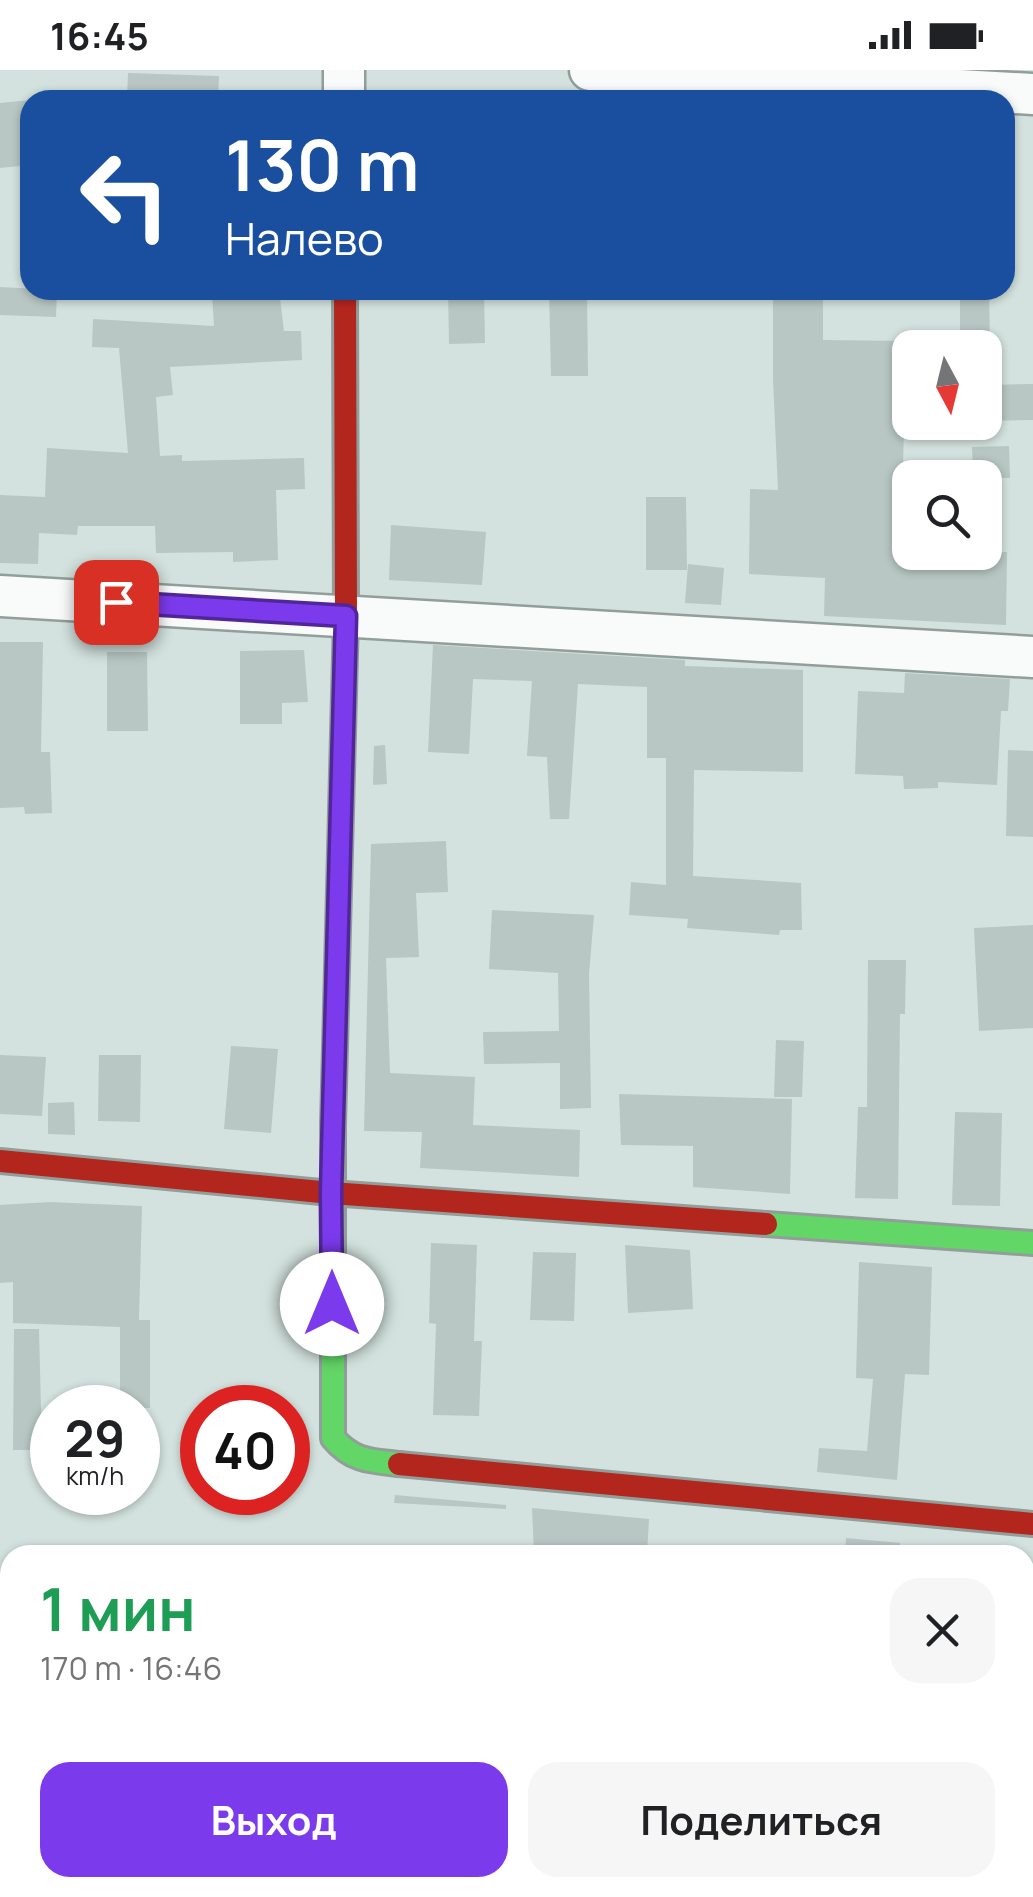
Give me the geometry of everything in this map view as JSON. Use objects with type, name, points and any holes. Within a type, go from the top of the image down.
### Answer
[{"type":"street","points":[[590,70],[959,90]]},
{"type":"street","points":[[345,300],[346,616],[331,1193],[334,1438],[344,1451],[360,1460],[1033,1524]]},
{"type":"street","points":[[0,596],[1033,657]]},
{"type":"street","points":[[0,1161],[331,1193],[1033,1243]]},
{"type":"building","points":[[128,73],[219,76],[218,90],[127,90]]},
{"type":"building","points":[[20,101],[20,166],[0,168],[0,103]]},
{"type":"building","points":[[0,287],[20,288],[20,300],[57,300],[56,317],[0,315]]},
{"type":"building","points":[[212,300],[280,300],[284,331],[301,331],[302,360],[170,367],[173,395],[156,397],[160,456],[182,455],[182,461],[304,458],[305,489],[276,490],[278,560],[233,562],[233,552],[156,553],[155,526],[78,526],[77,535],[39,533],[38,564],[0,563],[0,495],[45,497],[47,448],[128,453],[119,348],[92,347],[93,319],[214,326]]},
{"type":"building","points":[[448,300],[484,300],[485,343],[449,344]]},
{"type":"building","points":[[549,300],[587,300],[588,376],[551,376]]},
{"type":"building","points":[[773,300],[823,300],[823,340],[892,341],[892,440],[904,440],[903,460],[892,460],[892,570],[1002,570],[1002,552],[1007,552],[1006,625],[824,616],[825,578],[749,574],[750,489],[778,490]]},
{"type":"building","points":[[960,300],[989,300],[990,330],[960,330]]},
{"type":"building","points":[[1033,384],[1033,420],[1002,421],[1002,385]]},
{"type":"building","points":[[1009,446],[1010,478],[1002,478],[1002,460],[972,460],[972,447]]},
{"type":"building","points":[[646,497],[686,497],[687,570],[646,570]]},
{"type":"building","points":[[391,525],[486,532],[482,585],[389,580]]},
{"type":"building","points":[[688,564],[724,568],[721,605],[685,603]]},
{"type":"building","points":[[0,642],[43,642],[41,752],[50,752],[52,813],[25,814],[24,807],[0,808]]},
{"type":"building","points":[[433,645],[685,660],[685,666],[803,670],[803,772],[694,770],[693,876],[801,883],[802,930],[780,930],[779,935],[687,928],[688,919],[629,915],[631,882],[666,885],[666,758],[647,758],[647,687],[578,684],[569,819],[550,819],[547,757],[527,756],[532,681],[473,679],[469,754],[428,752]]},
{"type":"building","points":[[304,650],[308,702],[282,703],[282,724],[240,724],[240,651]]},
{"type":"building","points":[[107,652],[147,652],[148,731],[107,731]]},
{"type":"building","points":[[905,673],[1010,679],[1008,711],[1001,711],[997,785],[938,782],[938,788],[904,789],[903,776],[855,774],[858,691],[904,693]]},
{"type":"building","points":[[385,745],[387,784],[373,785],[374,746]]},
{"type":"building","points":[[1008,750],[1033,751],[1033,837],[1006,836]]},
{"type":"building","points":[[446,841],[448,892],[416,893],[419,957],[386,958],[390,1073],[475,1077],[473,1125],[580,1130],[579,1177],[420,1168],[422,1132],[364,1131],[371,844]]},
{"type":"building","points":[[492,910],[594,915],[589,974],[591,1108],[560,1109],[560,1063],[484,1064],[483,1032],[559,1031],[558,973],[489,969]]},
{"type":"building","points":[[1033,925],[1033,1028],[979,1031],[974,928]]},
{"type":"building","points":[[868,960],[906,960],[905,1014],[900,1014],[898,1199],[855,1198],[858,1107],[867,1107]]},
{"type":"building","points":[[776,1040],[804,1041],[802,1097],[774,1097]]},
{"type":"building","points":[[231,1046],[278,1049],[271,1133],[224,1129]]},
{"type":"building","points":[[0,1055],[46,1057],[42,1116],[0,1114]]},
{"type":"building","points":[[99,1055],[141,1055],[140,1122],[98,1121]]},
{"type":"building","points":[[619,1094],[792,1099],[790,1194],[693,1187],[693,1146],[621,1145]]},
{"type":"building","points":[[74,1102],[75,1135],[48,1134],[48,1103]]},
{"type":"building","points":[[955,1112],[1002,1113],[1000,1206],[952,1205]]},
{"type":"building","points":[[50,1202],[142,1206],[139,1320],[150,1320],[150,1385],[120,1385],[120,1327],[13,1323],[13,1282],[0,1283],[0,1205]]},
{"type":"building","points":[[431,1243],[477,1245],[474,1341],[482,1341],[479,1416],[433,1415],[436,1324],[429,1323]]},
{"type":"building","points":[[625,1245],[690,1250],[693,1309],[628,1313]]},
{"type":"building","points":[[533,1252],[576,1253],[574,1321],[530,1320]]},
{"type":"building","points":[[859,1262],[932,1267],[929,1375],[905,1374],[897,1480],[817,1472],[819,1448],[867,1451],[873,1379],[856,1378]]},
{"type":"building","points":[[14,1329],[39,1329],[40,1385],[30,1385],[30,1450],[13,1450]]},
{"type":"building","points":[[395,1495],[506,1505],[506,1509],[394,1503]]},
{"type":"building","points":[[532,1508],[649,1519],[648,1545],[534,1545]]},
{"type":"building","points":[[846,1538],[900,1543],[900,1545],[846,1545]]},
{"type":"traffic: fast","points":[[333,1125],[333,1438],[355,1456],[399,1464]]},
{"type":"traffic: fast","points":[[766,1224],[1033,1243]]},
{"type":"traffic: jam","points":[[333,1125],[346,616],[345,300]]},
{"type":"traffic: jam","points":[[0,1161],[331,1193],[766,1224]]},
{"type":"traffic: jam","points":[[399,1464],[1033,1524]]},
{"type":"route","points":[[116,602],[346,616],[331,1193],[332,1304]]}]
